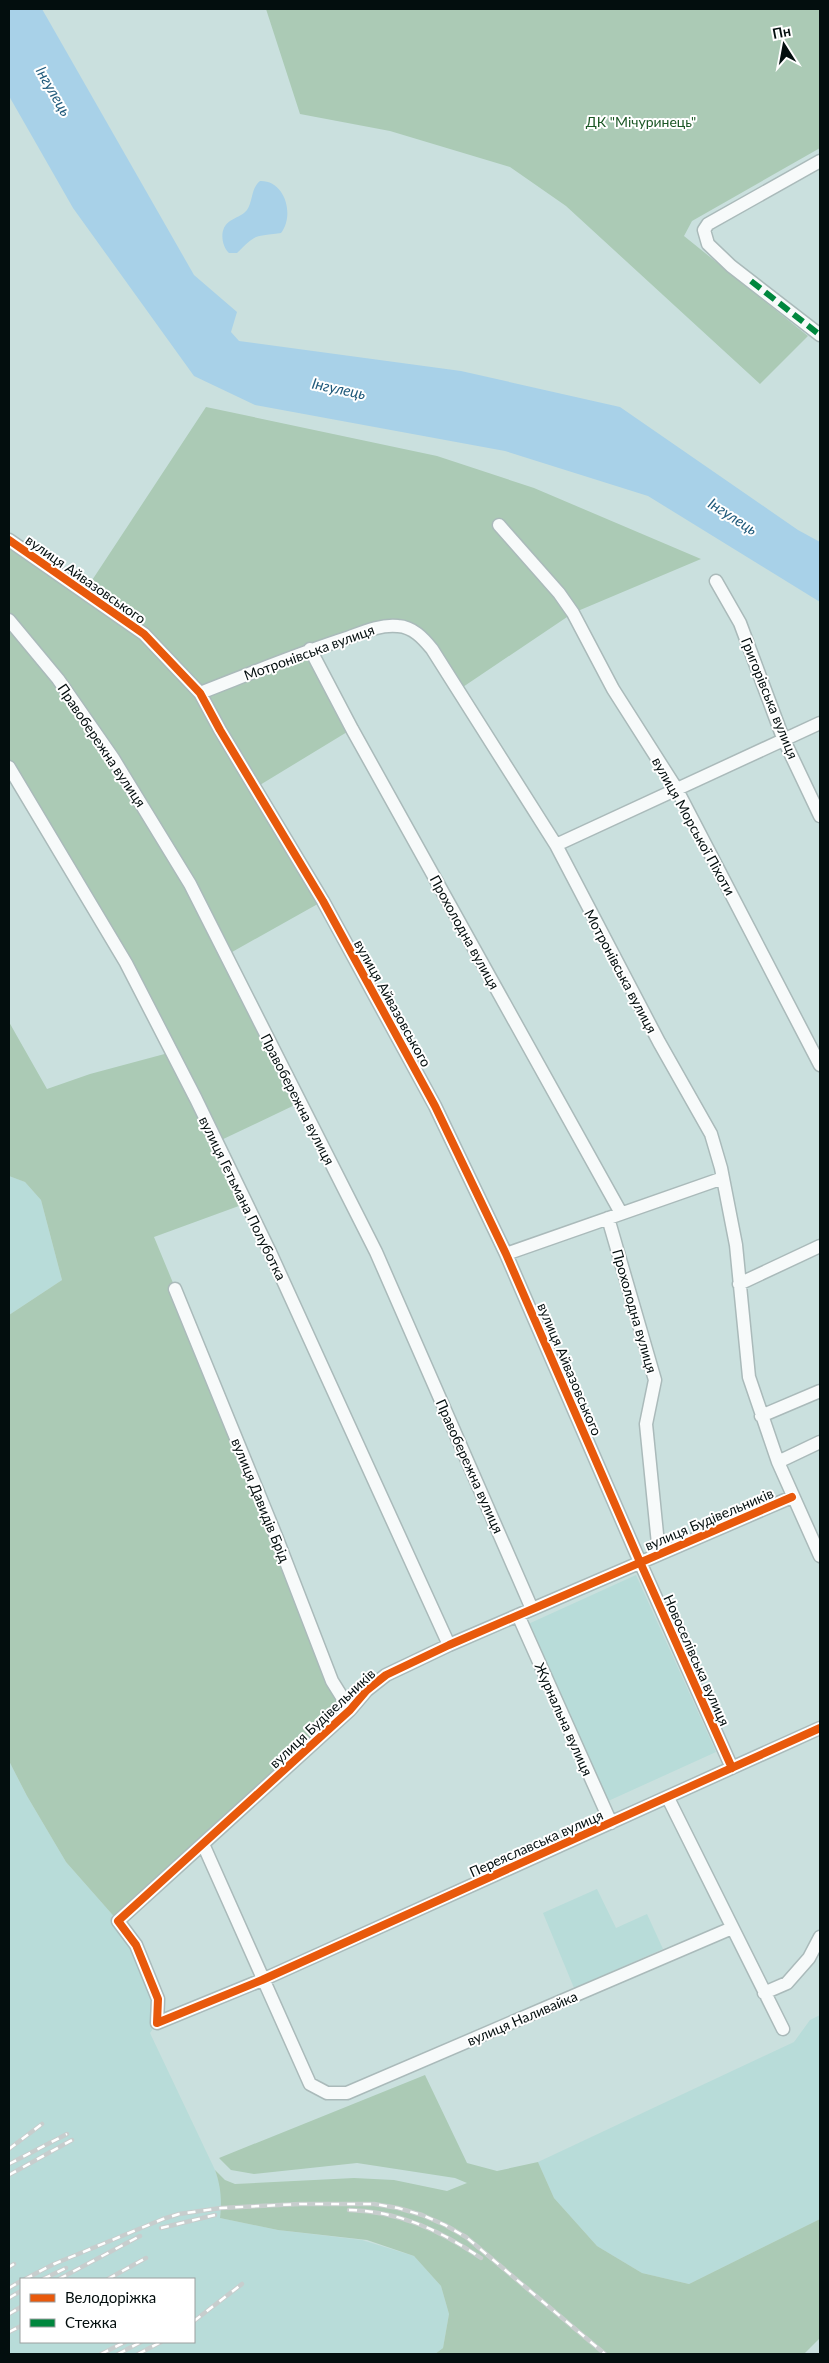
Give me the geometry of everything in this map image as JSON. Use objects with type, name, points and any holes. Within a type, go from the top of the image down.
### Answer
[{"type":"street","points":[[820,160],[708,224],[704,230],[708,244],[730,266],[820,335]]},
{"type":"street","name":"вулиця Морської Піхоти","points":[[498,525],[559,594],[573,613],[614,689],[676,788],[820,1065]]},
{"type":"street","name":"вулиця Айвазовського","points":[[9,540],[144,634],[200,693],[220,730],[323,901],[425,1089],[506,1254],[640,1562]]},
{"type":"street","name":"Григорівська вулиця","points":[[716,582],[740,623],[783,738],[820,816]]},
{"type":"street","name":"Правобережна вулиця","points":[[9,620],[58,679],[113,758],[190,884],[376,1252],[532,1609]]},
{"type":"street","name":"Мотронівська вулиця","points":[[200,693],[310,650],[382,626],[409,628],[424,638],[556,845],[659,1042],[706,1122],[718,1156],[736,1245],[749,1377],[760,1416],[792,1497],[820,1554]]},
{"type":"street","name":"Прохолодна вулиця","points":[[310,650],[620,1213]]},
{"type":"street","points":[[556,845],[783,738],[820,723]]},
{"type":"street","name":"вулиця Гетьмана Полуботка","points":[[9,767],[126,963],[196,1099],[270,1252],[448,1645]]},
{"type":"street","points":[[506,1254],[723,1178]]},
{"type":"street","name":"Прохолодна вулиця","points":[[608,1218],[655,1380],[646,1424],[659,1554]]},
{"type":"street","points":[[739,1284],[820,1246]]},
{"type":"street","name":"вулиця Давидів Брід","points":[[175,1289],[276,1536],[332,1682],[350,1710]]},
{"type":"street","points":[[760,1416],[820,1391]]},
{"type":"street","points":[[778,1462],[820,1442]]},
{"type":"street","name":"вулиця Будівельників","points":[[157,2023],[158,1999],[136,1944],[118,1921],[350,1710],[367,1690],[386,1675],[448,1645],[792,1497]]},
{"type":"street","name":"Новоселівська вулиця","points":[[640,1562],[732,1768]]},
{"type":"street","name":"Журнальна вулиця","points":[[518,1615],[611,1824]]},
{"type":"street","name":"Переяславська вулиця","points":[[157,2023],[262,1980],[820,1728]]},
{"type":"street","points":[[668,1798],[782,2030]]},
{"type":"street","points":[[203,1844],[262,1980]]},
{"type":"street","name":"вулиця Наливайка","points":[[262,1980],[310,2084],[328,2092],[347,2093],[732,1928]]},
{"type":"street","points":[[764,1993],[787,1983],[809,1958],[820,1938]]},
{"type":"shaded area","points":[[9,1176],[25,1182],[41,1200],[62,1280],[9,1315]]},
{"type":"shaded area","points":[[636,1575],[716,1752],[606,1802],[526,1625]]},
{"type":"shaded area","points":[[9,1761],[27,1796],[66,1862],[118,1921],[158,1999],[157,2023],[150,2033],[215,2170],[220,2185],[222,2201],[220,2218],[278,2230],[362,2240],[414,2256],[441,2286],[449,2314],[443,2348],[435,2354],[9,2354]]},
{"type":"shaded area","points":[[597,1889],[616,1928],[647,1914],[663,1949],[574,1988],[543,1913]]},
{"type":"shaded area","points":[[820,2015],[820,2219],[689,2284],[642,2273],[597,2246],[554,2198],[538,2162],[794,2042],[810,2020]]},
{"type":"green space","name":"ДК \"Мічуринець\"","points":[[266,9],[820,9],[820,148],[692,221],[684,236],[808,336],[760,384],[566,206],[510,167],[390,131],[300,114]]},
{"type":"green space","points":[[206,407],[437,456],[534,488],[701,559],[573,613],[457,691],[424,638],[399,626],[311,650],[352,729],[255,788],[323,901],[225,956],[299,1103],[217,1142],[247,1203],[154,1237],[350,1710],[118,1921],[66,1862],[27,1796],[9,1761],[9,1315],[62,1280],[41,1200],[25,1182],[9,1176],[9,1022],[47,1089],[90,1074],[172,1052],[9,767],[9,632],[15,627],[9,620],[9,540],[83,594]]},
{"type":"green space","points":[[425,2075],[467,2163],[497,2171],[538,2162],[554,2198],[597,2246],[642,2273],[689,2284],[820,2219],[820,2338],[804,2354],[435,2354],[443,2348],[449,2314],[441,2286],[414,2256],[367,2240],[278,2230],[220,2218],[219,2182],[215,2170],[225,2180],[235,2184],[354,2178],[394,2180],[447,2191],[467,2183],[455,2178],[357,2163],[254,2174],[231,2170],[219,2158]]},
{"type":"water","name":"Інгулець","points":[[9,9],[42,9],[194,275],[237,312],[231,332],[239,341],[461,371],[620,407],[798,530],[820,542],[820,602],[648,496],[505,451],[255,405],[194,376],[73,208],[9,96]]},
{"type":"water","points":[[260,181],[269,182],[281,192],[287,208],[285,226],[281,233],[256,237],[237,253],[229,253],[224,246],[222,237],[224,228],[226,224],[247,210],[255,187]]},
{"type":"railway","points":[[9,2149],[42,2124]]},
{"type":"railway","points":[[9,2164],[67,2134]]},
{"type":"railway","points":[[9,2175],[72,2140]]},
{"type":"railway","points":[[27,2278],[54,2264],[179,2214],[221,2208],[300,2204],[374,2204],[422,2215],[466,2237],[605,2354]]},
{"type":"railway","points":[[349,2210],[385,2214],[419,2224],[451,2239],[481,2258]]},
{"type":"railway","points":[[161,2228],[215,2215]]},
{"type":"railway","points":[[61,2278],[140,2236]]},
{"type":"railway","points":[[110,2278],[146,2258]]},
{"type":"railway","points":[[9,2267],[14,2264]]},
{"type":"railway","points":[[45,2278],[66,2268]]},
{"type":"railway","points":[[9,2288],[20,2282]]},
{"type":"railway","points":[[195,2320],[242,2284]]},
{"type":"railway","points":[[9,2298],[20,2292]]},
{"type":"railway","points":[[9,2314],[20,2308]]},
{"type":"railway","points":[[9,2332],[20,2326]]},
{"type":"railway","points":[[101,2354],[123,2343]]},
{"type":"railway","points":[[118,2354],[139,2343]]},
{"type":"railway","points":[[138,2354],[159,2343]]},
{"type":"marked path","points":[[751,281],[820,335]]},
{"type":"cycle path","points":[[9,540],[144,634],[200,693],[220,730],[323,901],[435,1106],[506,1254],[732,1768]]},
{"type":"cycle path","points":[[792,1497],[449,1645],[386,1675],[367,1690],[350,1710],[118,1921],[136,1945],[158,1999],[157,2023],[262,1980],[820,1728]]}]
